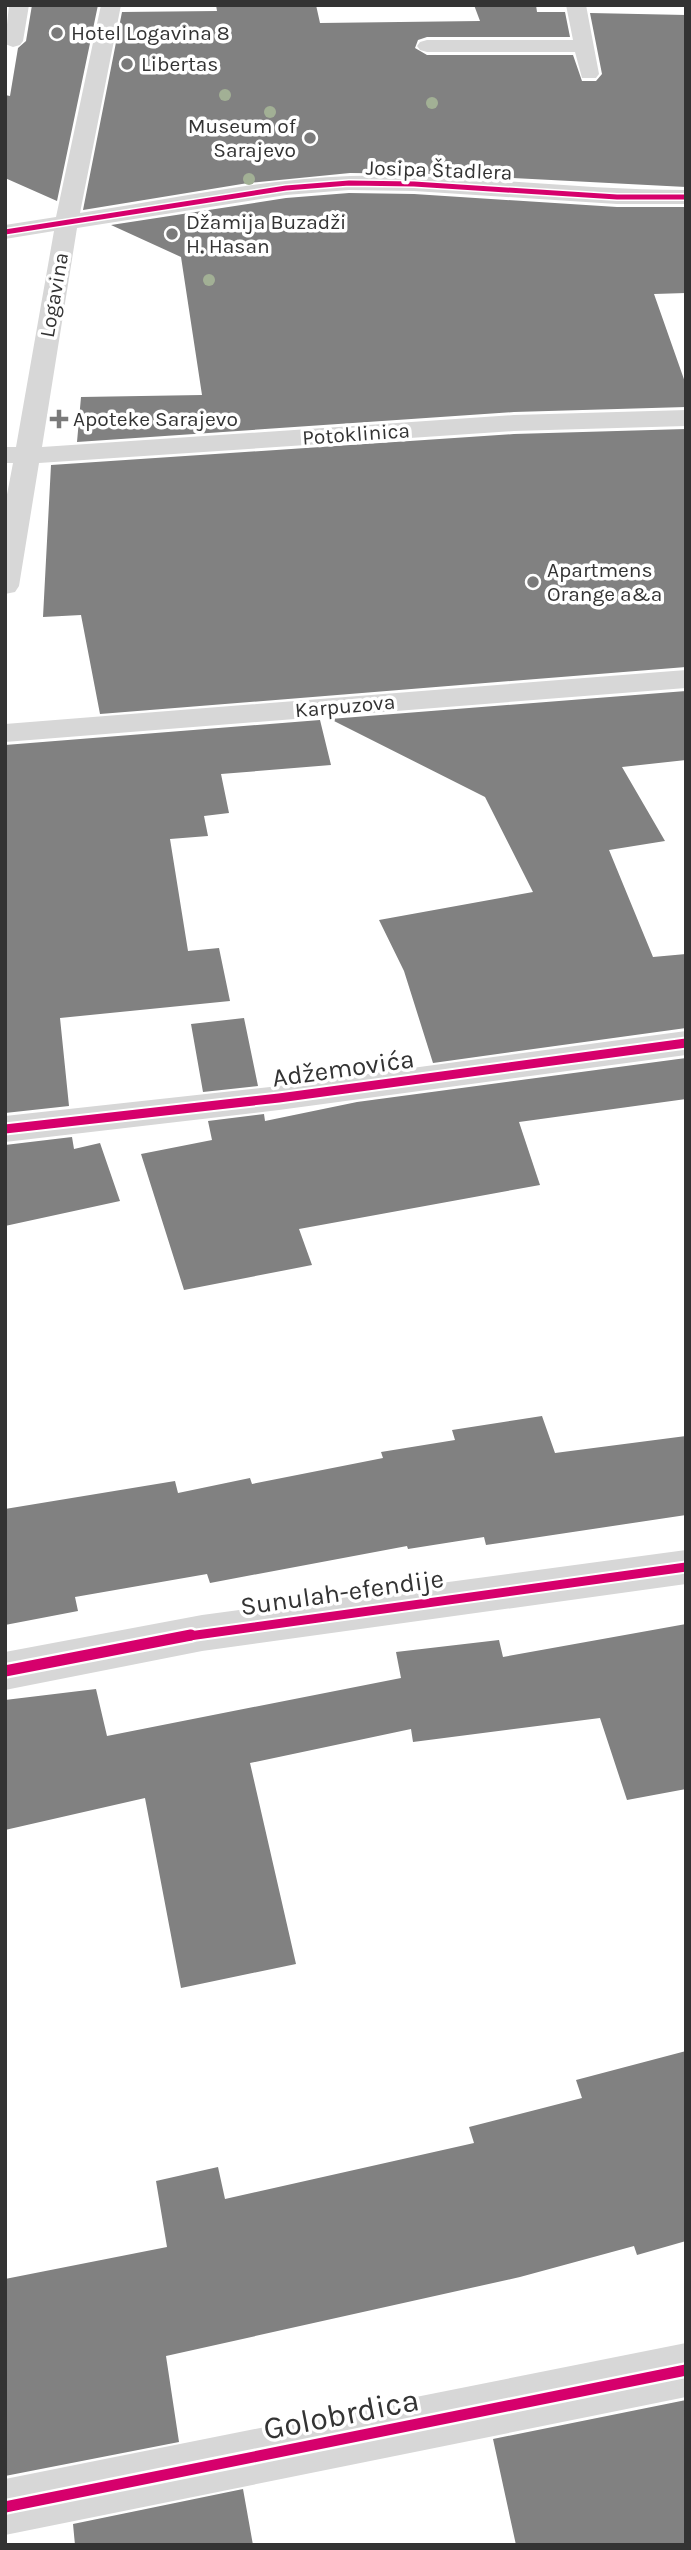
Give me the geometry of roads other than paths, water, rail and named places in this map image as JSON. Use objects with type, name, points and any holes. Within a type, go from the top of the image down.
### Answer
[{"type":"street","points":[[13,41],[19,5]]},
{"type":"street","name":"Logavina","points":[[5,586],[16,455],[111,5]]},
{"type":"street","points":[[576,5],[589,74]]},
{"type":"street","points":[[427,46],[583,46]]},
{"type":"street","name":"Josipa Štadlera","points":[[5,232],[286,188],[349,184],[414,184],[617,197],[686,197]]},
{"type":"street","name":"Potoklinica","points":[[16,455],[514,423],[686,418]]},
{"type":"street","name":"Karpuzova","points":[[5,733],[686,679]]},
{"type":"street","name":"Adžemovića","points":[[5,1129],[279,1098],[686,1043]]},
{"type":"street","name":"Sunulah-efendije","points":[[5,1671],[201,1633],[686,1567]]},
{"type":"street","name":"Golobrdica","points":[[5,2507],[686,2370]]},
{"type":"place","name":"Hotel Logavina 8","points":[[57,33]]},
{"type":"place","name":"Libertas","points":[[127,64]]},
{"type":"place","name":"Museum of Sarajevo","points":[[310,138]]},
{"type":"place","name":"Džamija Buzadži H. Hasan","points":[[172,234]]},
{"type":"place","name":"Apoteke Sarajevo","points":[[59,419]]},
{"type":"place","name":"Apartmens Orange a&a","points":[[533,582]]}]
